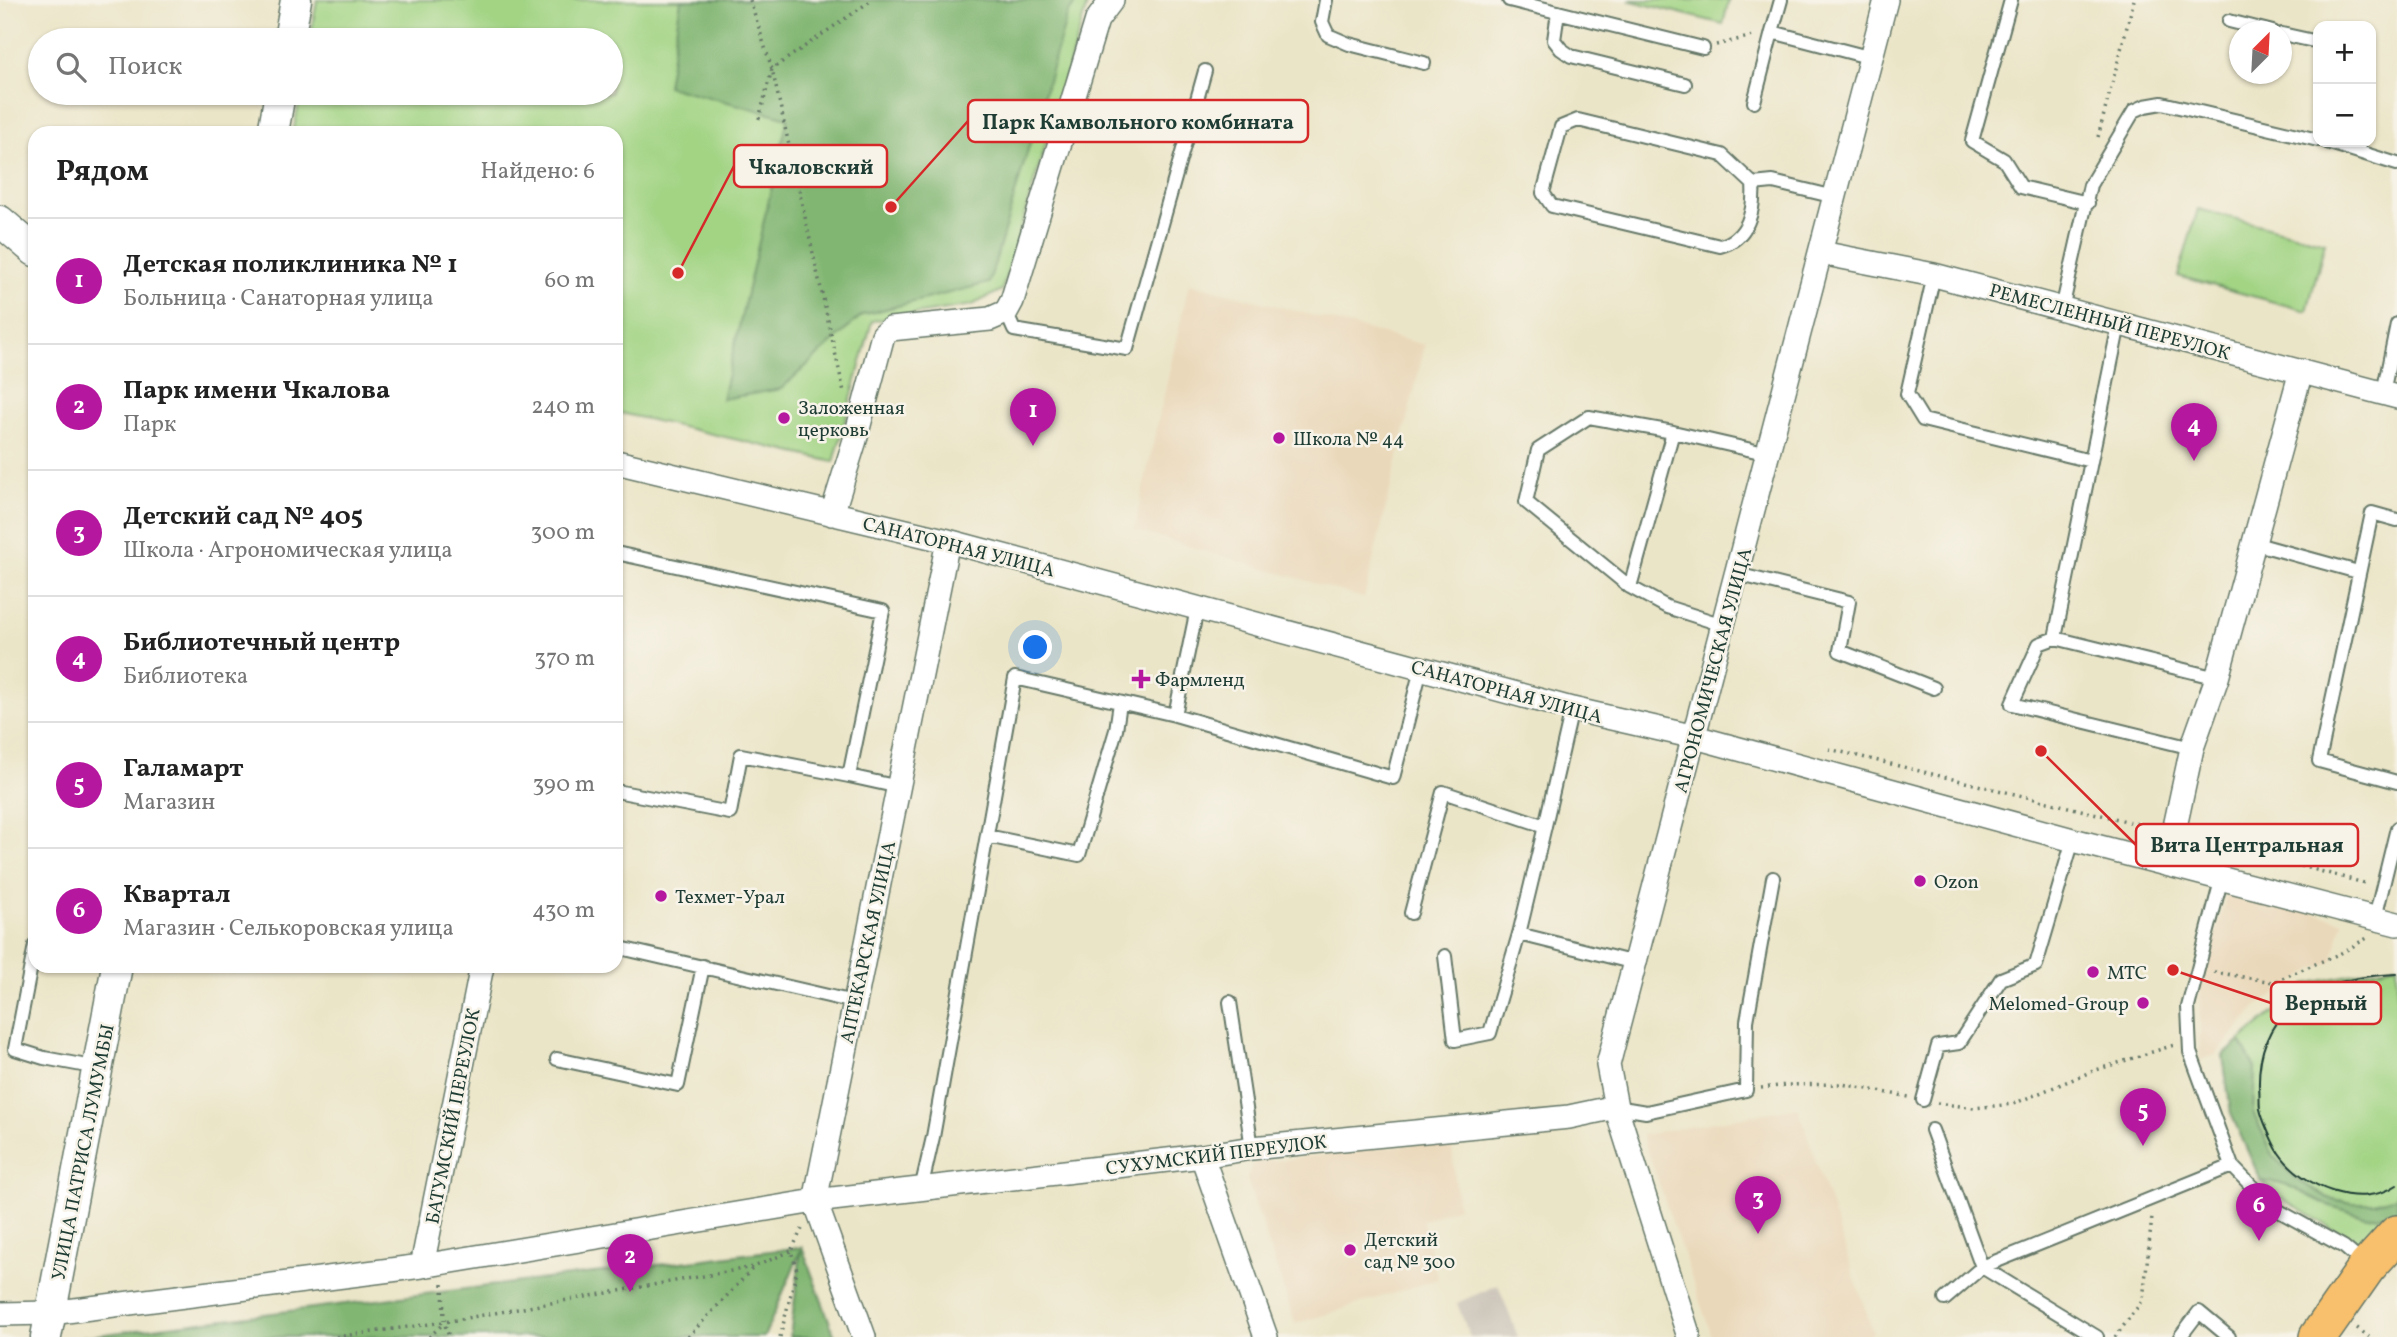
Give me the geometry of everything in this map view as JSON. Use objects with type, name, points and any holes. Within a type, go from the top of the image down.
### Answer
[{"type":"main road","points":[[2318,1337],[2367,1267],[2397,1234]]},
{"type":"street","points":[[291,28],[296,0]]},
{"type":"street","points":[[832,514],[883,335],[890,329],[990,319],[1006,312],[1012,301],[1097,20],[1112,0]]},
{"type":"street","name":"АГРОНОМИЧЕСКАЯ УЛИЦА","points":[[1689,1337],[1616,1107],[1608,1065],[1886,0]]},
{"type":"street","points":[[274,126],[278,105]]},
{"type":"street","points":[[0,221],[28,245]]},
{"type":"street","name":"РЕМЕСЛЕННЫЙ ПЕРЕУЛОК","points":[[1821,253],[1934,275],[2390,395]]},
{"type":"street","points":[[2167,864],[2192,748],[2217,678],[2301,371]]},
{"type":"street","name":"САНАТОРНАЯ УЛИЦА","points":[[623,464],[948,541],[1572,709],[1695,737],[2221,877],[2372,927],[2397,924]]},
{"type":"street","name":"АПТЕКАРСКАЯ УЛИЦА","points":[[815,1201],[948,541]]},
{"type":"street","name":"УЛИЦА ПАТРИСА ЛУМУМБЫ","points":[[48,1325],[116,973]]},
{"type":"street","name":"БАТУМСКИЙ ПЕРЕУЛОК","points":[[433,1265],[481,973]]},
{"type":"street","name":"СУХУМСКИЙ ПЕРЕУЛОК","points":[[0,1314],[48,1325],[433,1265],[815,1201],[1252,1148],[1569,1117],[1616,1107]]},
{"type":"street","points":[[1202,1156],[1266,1337]]},
{"type":"street","points":[[815,1201],[864,1337]]},
{"type":"lane","points":[[1326,0],[1322,22],[1328,35],[1349,44],[1424,63]]},
{"type":"lane","points":[[1509,0],[1703,48]]},
{"type":"lane","points":[[1754,102],[1780,0]]},
{"type":"lane","points":[[2011,0],[1972,141],[2004,160],[2021,187],[2088,203]]},
{"type":"lane","points":[[1558,12],[1554,40],[1571,56],[1685,84]]},
{"type":"lane","points":[[1772,32],[1871,58]]},
{"type":"lane","points":[[2292,36],[2313,41]]},
{"type":"lane","points":[[1006,312],[1014,330],[1127,349],[1205,71]]},
{"type":"lane","points":[[2062,309],[2090,185],[2134,111],[2162,103],[2313,139]]},
{"type":"lane","points":[[1753,184],[1754,197],[1744,232],[1734,243],[1720,246],[1552,206],[1543,193],[1561,127],[1578,121],[1722,155],[1753,184],[1773,182],[1835,197]]},
{"type":"lane","points":[[2347,147],[2397,164]]},
{"type":"lane","points":[[1934,275],[1907,394],[1923,420],[2091,461]]},
{"type":"lane","points":[[2055,638],[2119,324]]},
{"type":"lane","points":[[2390,395],[2397,324]]},
{"type":"lane","points":[[1723,625],[1667,607],[1630,587],[1525,502],[1538,450],[1589,417],[1673,432],[1769,454]]},
{"type":"lane","points":[[1630,587],[1673,432]]},
{"type":"lane","points":[[2397,520],[2372,513],[2319,761],[2397,782]]},
{"type":"lane","points":[[2253,543],[2358,572]]},
{"type":"lane","points":[[623,555],[883,611],[849,776]]},
{"type":"lane","points":[[1737,574],[1849,602],[1840,651],[1934,688]]},
{"type":"lane","points":[[1175,715],[1198,609]]},
{"type":"lane","points":[[2192,748],[2012,704],[2039,644],[2055,638],[2217,678]]},
{"type":"lane","points":[[921,1189],[933,1137],[1015,678],[1175,715],[1393,778],[1421,669]]},
{"type":"lane","points":[[987,836],[1079,855],[1116,730],[1120,703]]},
{"type":"lane","points":[[1445,956],[1455,1040],[1490,1033],[1518,934],[1572,709]]},
{"type":"lane","points":[[623,792],[730,813],[741,755],[899,787]]},
{"type":"lane","points":[[1412,913],[1443,792],[1545,826]]},
{"type":"lane","points":[[2372,927],[2397,828]]},
{"type":"lane","points":[[1923,1100],[1938,1046],[1959,1043],[2001,979],[2036,965],[2073,839]]},
{"type":"lane","points":[[2221,877],[2188,1007],[2189,1040],[2190,1052],[2232,1166],[2272,1207],[2344,1247],[2367,1267]]},
{"type":"lane","points":[[1616,1107],[1646,1112],[1746,1090],[1747,1021],[1773,878]]},
{"type":"lane","points":[[1518,934],[1635,962]]},
{"type":"lane","points":[[623,949],[854,1002]]},
{"type":"lane","points":[[557,1059],[678,1085],[703,966]]},
{"type":"lane","points":[[30,973],[15,1049],[44,1058],[99,1068]]},
{"type":"lane","points":[[1230,1002],[1252,1148]]},
{"type":"lane","points":[[1932,1130],[1982,1267],[2097,1337]]},
{"type":"lane","points":[[1945,1299],[1982,1267],[2232,1166]]},
{"type":"lane","points":[[2180,1337],[2199,1312],[2229,1337]]},
{"type":"path","points":[[750,0],[772,69],[855,440]]},
{"type":"path","points":[[759,119],[772,69],[872,0]]},
{"type":"path","points":[[2098,139],[2134,0]]},
{"type":"path","points":[[1703,48],[1772,32]]},
{"type":"path","points":[[1819,746],[2174,832],[2382,888]]},
{"type":"path","points":[[2198,970],[2273,982],[2341,953],[2372,927]]},
{"type":"path","points":[[1746,1090],[1787,1085],[1842,1084],[1947,1106],[1974,1108],[2013,1104],[2093,1071],[2189,1040]]},
{"type":"path","points":[[2115,1337],[2143,1300],[2154,1197]]},
{"type":"path","points":[[336,1337],[444,1322],[754,1268],[791,1251],[815,1201]]},
{"type":"path","points":[[780,1337],[797,1270],[791,1251]]},
{"type":"path","points":[[433,1265],[449,1337]]},
{"type":"path","points":[[688,1337],[754,1268]]},
{"type":"path","points":[[429,1337],[444,1322]]},
{"type":"shaded area","name":"Школа № 44","points":[[1189,283],[1425,345],[1364,598],[1134,530]]},
{"type":"shaded area","points":[[2228,889],[2343,921],[2332,962],[2314,969],[2256,1007],[2216,1055],[2200,1060],[2200,993]]},
{"type":"shaded area","points":[[1798,1107],[1873,1332],[1866,1337],[1712,1337],[1642,1135]]},
{"type":"shaded area","name":"Детский сад № 300","points":[[1451,1140],[1458,1207],[1422,1221],[1438,1279],[1295,1324],[1247,1179],[1253,1163]]},
{"type":"shaded area","points":[[1498,1285],[1518,1337],[1470,1337],[1457,1303]]},
{"type":"green space","points":[[317,0],[1091,0],[1087,5],[1002,290],[972,305],[872,321],[834,462],[623,414],[623,126],[294,126],[299,105],[623,105],[623,28],[312,28]]},
{"type":"green space","points":[[681,0],[1078,0],[1068,13],[989,283],[862,315],[781,389],[722,399],[788,118],[667,86]]},
{"type":"green space","points":[[1628,0],[1729,0],[1723,24]]},
{"type":"green space","points":[[2198,209],[2325,242],[2307,311],[2178,276]]},
{"type":"green space","points":[[2397,965],[2397,1197],[2374,1203],[2352,1203],[2329,1198],[2296,1179],[2274,1157],[2253,1113],[2255,1068],[2240,1041],[2307,984]]},
{"type":"green space","points":[[2240,1041],[2255,1068],[2253,1113],[2274,1157],[2296,1179],[2328,1198],[2352,1203],[2374,1203],[2397,1197],[2395,1213],[2367,1217],[2328,1205],[2285,1184],[2261,1181],[2231,1114],[2223,1056]]},
{"type":"green space","points":[[2261,1181],[2285,1184],[2328,1205],[2367,1217],[2395,1213],[2363,1243],[2355,1242],[2284,1200]]},
{"type":"green space","points":[[802,1247],[835,1337],[790,1337],[801,1250],[764,1337],[81,1337]]},
{"type":"tram line","points":[[2397,974],[2344,981],[2320,989],[2300,1000],[2282,1015],[2269,1034],[2261,1058],[2259,1087],[2260,1109],[2271,1138],[2279,1153],[2302,1176],[2333,1192],[2350,1195],[2382,1192],[2397,1185]]},
{"type":"place","name":"Парк Камвольного комбината","points":[[891,207]]},
{"type":"place","name":"Чкаловский","points":[[678,273]]},
{"type":"place","name":"Заложенная церковь","points":[[784,418]]},
{"type":"place","name":"Школа № 44","points":[[1279,438]]},
{"type":"place","name":"Детская поликлиника № 1","points":[[1033,446]]},
{"type":"place","name":"Библиотечный центр","points":[[2194,461]]},
{"type":"place","name":"Фармленд","points":[[1141,679]]},
{"type":"place","name":"Вита Центральная","points":[[2041,751]]},
{"type":"place","name":"Ozon","points":[[1920,881]]},
{"type":"place","name":"Техмет-Урал","points":[[661,896]]},
{"type":"place","name":"Верный","points":[[2173,970]]},
{"type":"place","name":"МТС","points":[[2093,972]]},
{"type":"place","name":"Melomed-Group","points":[[2143,1003]]},
{"type":"place","name":"Галамарт","points":[[2143,1146]]},
{"type":"place","name":"Детский сад № 405","points":[[1758,1234]]},
{"type":"place","name":"Квартал","points":[[2259,1241]]},
{"type":"place","name":"Детский сад № 300","points":[[1350,1250]]},
{"type":"place","name":"Парк имени Чкалова","points":[[630,1292]]}]
